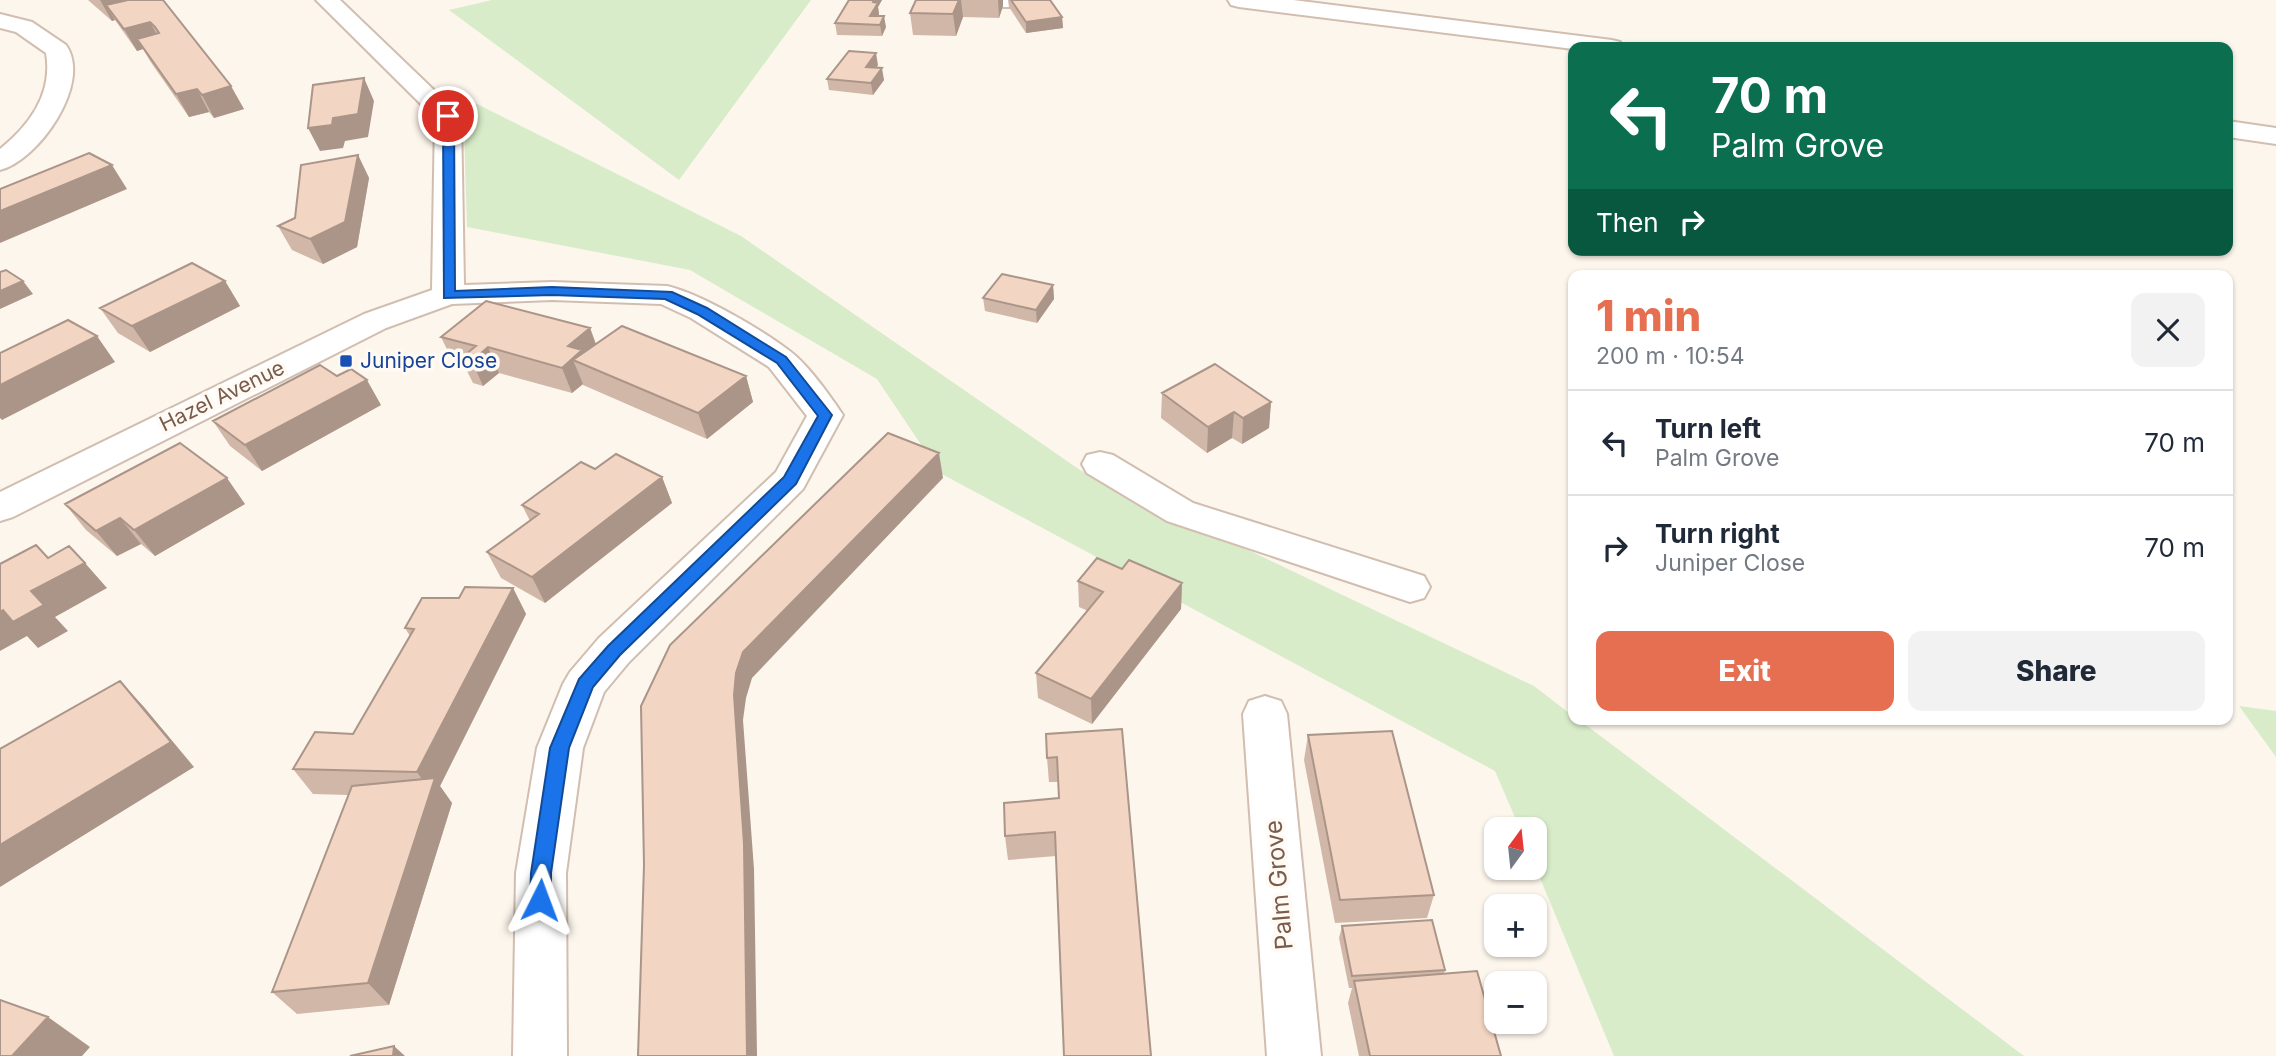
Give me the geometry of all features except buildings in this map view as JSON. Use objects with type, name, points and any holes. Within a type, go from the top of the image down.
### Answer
[{"type":"street","points":[[327,0],[448,116],[448,295],[552,291],[667,295],[702,311],[782,360],[825,415],[790,480],[614,650],[585,684],[560,748],[541,873],[540,1056]]},
{"type":"street","points":[[953,0],[1019,0]]},
{"type":"street","points":[[1239,0],[1572,42]]},
{"type":"street","points":[[0,21],[24,27],[58,50],[62,76],[50,109],[16,151],[0,162]]},
{"type":"street","points":[[2233,131],[2276,136]]},
{"type":"street","name":"Hazel Avenue","points":[[0,508],[375,321],[448,295]]},
{"type":"street","points":[[1100,464],[1180,512],[1410,587]]},
{"type":"street","name":"Palm Grove","points":[[1265,714],[1294,1056]]},
{"type":"green space","points":[[492,0],[811,0],[679,180],[449,10]]},
{"type":"green space","points":[[463,97],[741,236],[1080,470],[1534,686],[1568,712],[1568,725],[1586,725],[2024,1056],[1614,1056],[1541,880],[1547,880],[1547,817],[1515,817],[1495,771],[940,473],[877,379],[690,270],[467,227]]},
{"type":"green space","points":[[2239,706],[2276,711],[2276,757]]},
{"type":"place","name":"Juniper Close","points":[[346,361]]},
{"type":"route","points":[[448,116],[448,295],[552,291],[667,295],[702,311],[782,360],[825,415],[790,480],[614,650],[585,684],[560,748],[541,873],[540,900]]}]
